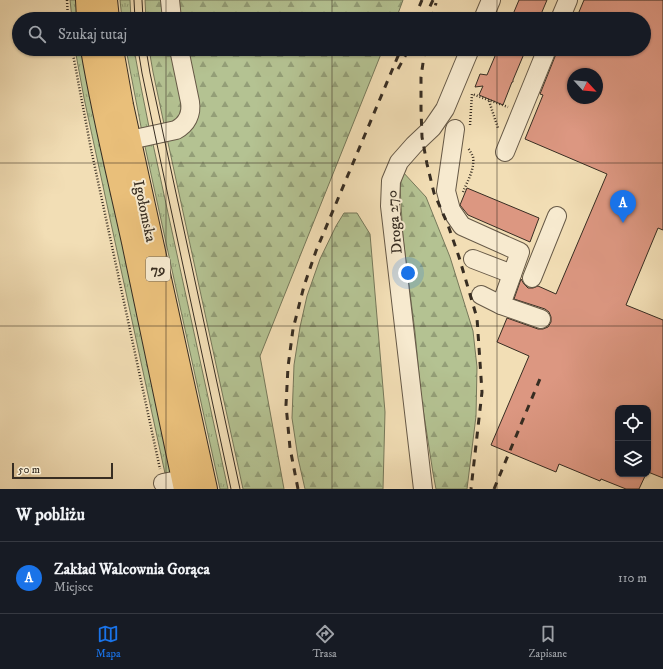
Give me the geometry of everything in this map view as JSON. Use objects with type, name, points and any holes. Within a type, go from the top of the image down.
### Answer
[{"type":"main road","points":[[87,0],[88,12]]},
{"type":"main road","points":[[106,0],[107,12]]},
{"type":"main road","name":"Igołomska","points":[[93,56],[133,242],[177,484]]},
{"type":"main road","name":"Igołomska","points":[[113,56],[130,140],[206,489]]},
{"type":"lane","points":[[170,0],[171,12]]},
{"type":"lane","points":[[485,12],[490,0]]},
{"type":"lane","points":[[563,12],[568,0]]},
{"type":"lane","points":[[130,140],[176,130],[183,126],[189,117],[191,106],[180,56]]},
{"type":"lane","name":"Droga 270","points":[[423,489],[390,206],[391,181],[399,162],[432,128],[445,109],[467,56]]},
{"type":"lane","points":[[505,151],[544,56]]},
{"type":"lane","points":[[463,128],[446,191],[451,210],[462,226],[520,252],[501,305]]},
{"type":"lane","points":[[532,278],[557,216]]},
{"type":"lane","points":[[474,259],[512,274]]},
{"type":"lane","points":[[481,295],[501,305],[541,319]]},
{"type":"path","points":[[67,0],[68,12]]},
{"type":"path","points":[[73,56],[92,157],[177,484]]},
{"type":"path","points":[[463,128],[472,94],[521,112]]},
{"type":"path","points":[[489,100],[505,151]]},
{"type":"path","points":[[451,210],[456,207],[470,175],[473,156],[468,148]]},
{"type":"green space","points":[[70,0],[79,0],[80,12],[71,12]]},
{"type":"green space","points":[[120,0],[130,0],[131,12],[121,12]]},
{"type":"green space","points":[[145,0],[164,0],[166,12],[146,12]]},
{"type":"green space","points":[[175,0],[403,0],[399,12],[176,12]]},
{"type":"green space","points":[[76,56],[85,56],[173,474],[166,478]]},
{"type":"green space","points":[[127,56],[135,56],[149,127],[142,132]]},
{"type":"green space","points":[[150,56],[175,56],[185,107],[176,123],[164,124]]},
{"type":"green space","points":[[184,56],[380,56],[260,356],[284,489],[243,489],[167,138],[183,134]]},
{"type":"green space","points":[[144,142],[153,144],[228,489],[220,489]]},
{"type":"green space","points":[[402,171],[426,197],[450,257],[473,331],[477,367],[476,416],[467,489],[436,489],[421,396],[415,332],[403,238],[400,187]]},
{"type":"green space","points":[[344,213],[357,213],[370,234],[385,412],[383,489],[305,489],[298,458],[292,418],[294,365],[307,296],[320,259]]},
{"type":"building","points":[[519,0],[547,0],[542,12],[514,12]]},
{"type":"building","points":[[584,0],[663,0],[663,230],[658,228],[626,305],[663,320],[663,478],[651,473],[651,405],[615,405],[615,477],[645,477],[639,489],[626,489],[601,479],[600,481],[559,464],[556,472],[491,445],[529,356],[497,342],[507,318],[538,329],[548,327],[551,322],[549,312],[545,309],[514,299],[521,279],[528,288],[538,286],[556,294],[607,174],[525,139],[543,95],[540,94],[555,56],[651,56],[651,12],[579,12]]},
{"type":"building","points":[[495,56],[523,56],[503,105],[479,95],[483,86],[475,87],[480,74],[487,75]]},
{"type":"building","points":[[467,188],[539,218],[530,242],[468,215],[460,205]]},
{"type":"tram line","points":[[134,0],[135,12]]},
{"type":"tram line","points":[[142,0],[143,12]]},
{"type":"tram line","points":[[139,56],[231,489]]},
{"type":"tram line","points":[[147,56],[240,489]]},
{"type":"railway","points":[[417,12],[422,0]]},
{"type":"railway","points":[[427,12],[433,0]]},
{"type":"railway","points":[[434,12],[436,3]]},
{"type":"railway","points":[[298,489],[290,448],[286,405],[288,367],[293,329],[304,286],[316,251],[398,56]]},
{"type":"railway","points":[[398,69],[405,56]]},
{"type":"railway","points":[[424,56],[421,77],[421,109],[422,137],[427,164],[434,193],[448,225],[477,318],[482,392],[471,489]]},
{"type":"railway","points":[[494,489],[542,374]]},
{"type":"place","name":"Zakład Walcownia Gorąca","points":[[623,223]]}]
